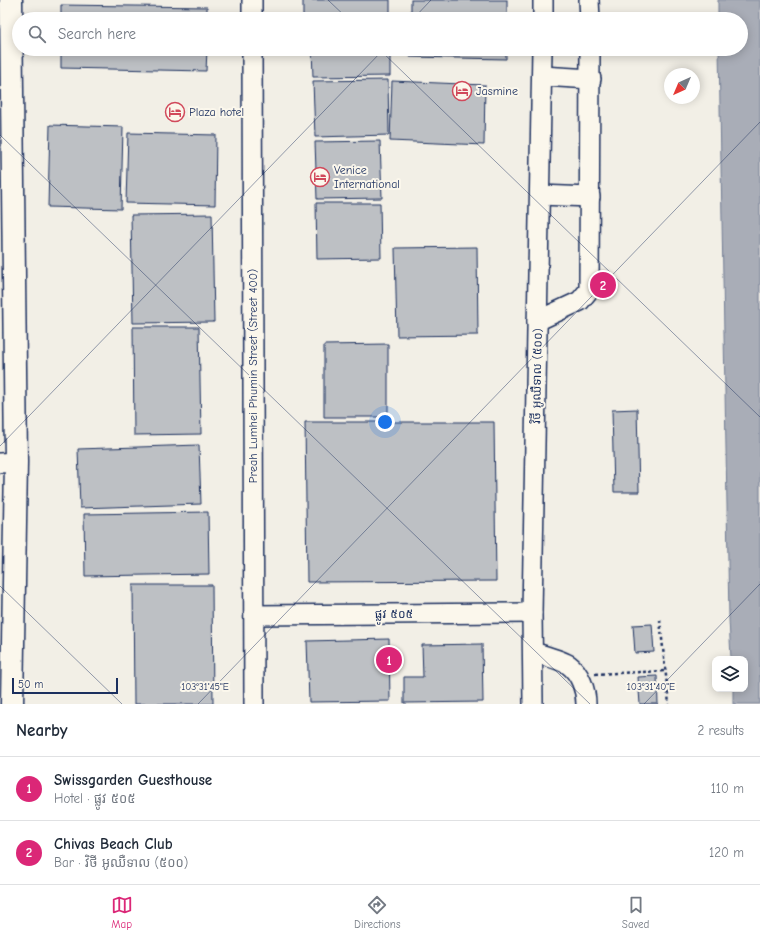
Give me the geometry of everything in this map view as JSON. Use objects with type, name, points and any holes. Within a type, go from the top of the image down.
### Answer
[{"type":"main road","points":[[11,0],[6,101],[8,462],[12,704]]},
{"type":"street","points":[[252,0],[252,12]]},
{"type":"street","points":[[542,12],[543,0]]},
{"type":"street","points":[[589,0],[590,12]]},
{"type":"street","name":"Preah Lumhei Phumin Street (Street 400)","points":[[252,56],[255,615],[254,704]]},
{"type":"street","name":"វិថី អូឈឺទាល (៥០០)","points":[[533,704],[532,614],[542,56]]},
{"type":"street","points":[[538,320],[580,301],[589,290],[590,56]]},
{"type":"street","points":[[542,76],[591,79]]},
{"type":"street","points":[[540,195],[590,197]]},
{"type":"street","name":"ផ្លូវ ៥០៥","points":[[255,615],[532,614]]},
{"type":"street","points":[[533,652],[568,664],[578,674],[586,695],[586,704]]},
{"type":"path","points":[[660,620],[669,704]]},
{"type":"path","points":[[578,674],[665,671]]},
{"type":"shaded area","points":[[718,0],[760,0],[760,704],[733,704],[733,692],[748,692],[748,656],[731,656],[729,619],[719,56],[748,56],[748,12],[718,12]]},
{"type":"building","points":[[303,0],[390,0],[390,12],[303,12]]},
{"type":"building","points":[[411,0],[507,0],[507,12],[411,12]]},
{"type":"building","points":[[61,5],[207,7],[207,12],[61,12]]},
{"type":"building","points":[[61,56],[207,56],[206,71],[61,68]]},
{"type":"building","points":[[312,56],[390,56],[390,76],[313,77]]},
{"type":"building","points":[[506,56],[506,59],[410,57]]},
{"type":"building","points":[[388,80],[389,135],[315,137],[313,81]]},
{"type":"building","points":[[392,81],[485,85],[484,145],[390,141]]},
{"type":"building","points":[[50,125],[123,127],[121,209],[48,207]]},
{"type":"building","points":[[128,133],[216,135],[215,205],[126,203]]},
{"type":"building","points":[[380,141],[382,198],[317,199],[315,142]]},
{"type":"building","points":[[316,203],[380,203],[381,258],[317,259]]},
{"type":"building","points":[[212,214],[214,322],[133,323],[131,215]]},
{"type":"building","points":[[477,247],[478,335],[397,336],[395,248]]},
{"type":"building","points":[[133,327],[199,327],[201,434],[134,435]]},
{"type":"building","points":[[388,344],[388,417],[324,417],[324,345]]},
{"type":"building","points":[[637,409],[639,492],[614,492],[612,410]]},
{"type":"building","points":[[305,422],[494,422],[496,581],[307,582]]},
{"type":"building","points":[[199,445],[201,504],[80,508],[78,449]]},
{"type":"building","points":[[208,512],[209,574],[85,576],[84,514]]},
{"type":"building","points":[[133,585],[212,585],[213,704],[134,704]]},
{"type":"building","points":[[652,624],[654,652],[635,653],[633,625]]},
{"type":"building","points":[[389,639],[390,701],[309,702],[307,641]]},
{"type":"building","points":[[482,644],[483,702],[404,703],[404,677],[423,677],[422,645]]},
{"type":"building","points":[[657,676],[658,704],[640,704],[638,677]]},
{"type":"place","name":"Jasmine","points":[[462,91]]},
{"type":"place","name":"Plaza hotel","points":[[175,112]]},
{"type":"place","name":"Venice International","points":[[320,177]]},
{"type":"place","name":"Chivas Beach Club","points":[[603,285]]},
{"type":"place","name":"Swissgarden Guesthouse","points":[[389,660]]}]
